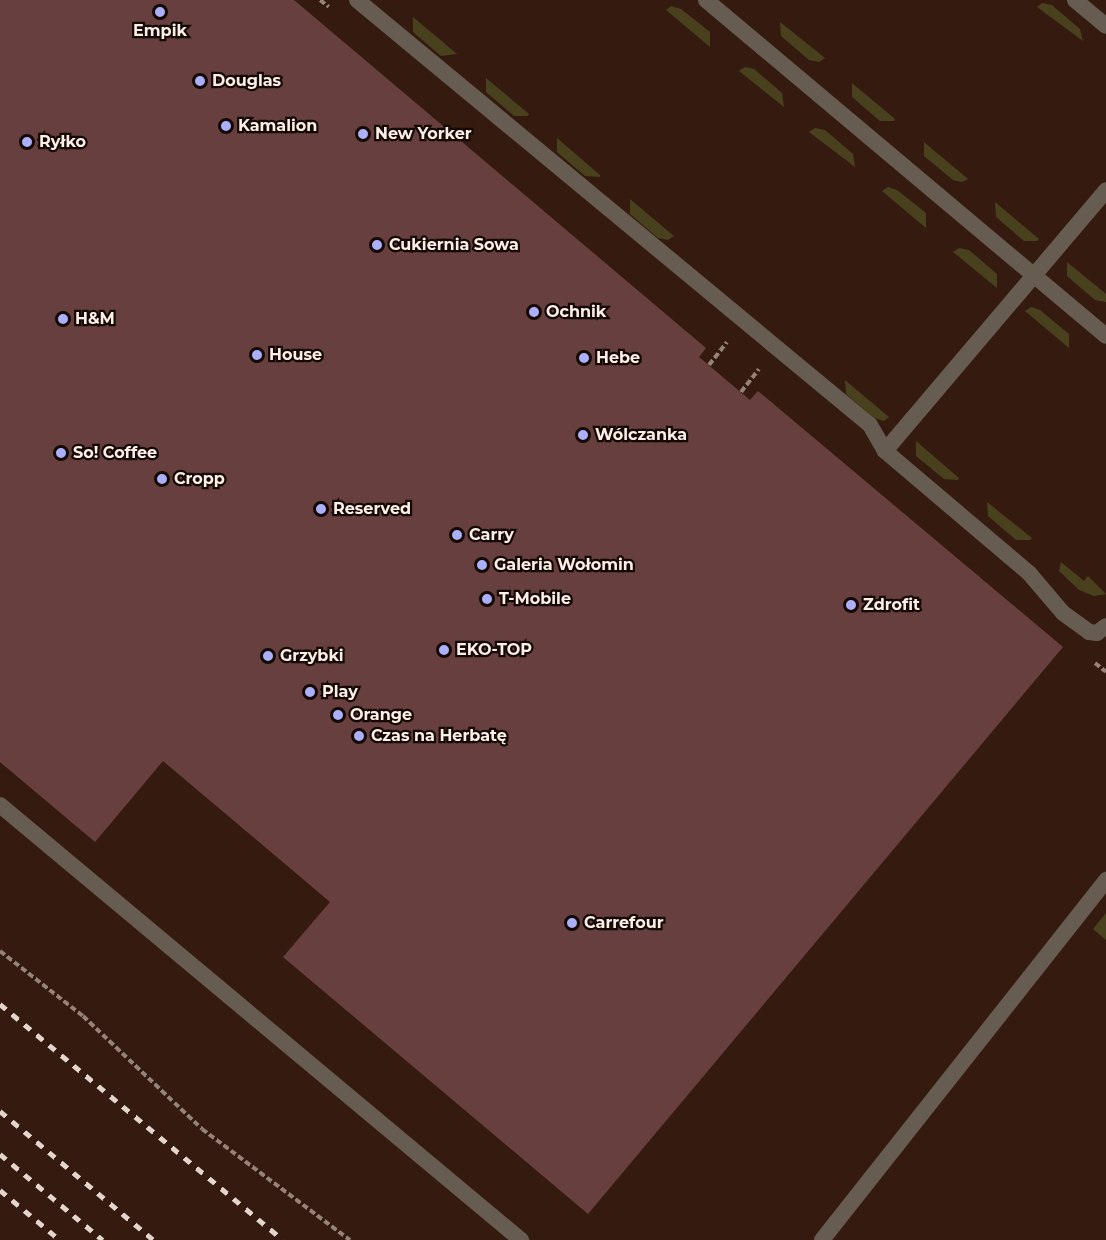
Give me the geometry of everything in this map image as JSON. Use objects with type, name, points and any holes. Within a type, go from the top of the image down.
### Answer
[{"type":"lane","points":[[357,0],[764,341],[810,373],[870,425],[885,451],[1029,573],[1063,613],[1089,632],[1104,628]]},
{"type":"lane","points":[[706,0],[1106,336]]},
{"type":"lane","points":[[1075,0],[1106,26]]},
{"type":"lane","points":[[885,451],[1106,190]]},
{"type":"lane","points":[[0,805],[521,1240]]},
{"type":"lane","points":[[822,1240],[1106,880]]},
{"type":"path","points":[[709,365],[728,342]]},
{"type":"path","points":[[741,392],[759,369]]},
{"type":"path","points":[[0,951],[83,1016],[202,1129],[350,1240]]},
{"type":"shaded area","points":[[1042,3],[1052,5],[1080,29],[1083,41],[1037,7]]},
{"type":"shaded area","points":[[671,6],[681,9],[710,32],[710,47],[666,10]]},
{"type":"shaded area","points":[[413,17],[457,54],[441,56],[413,32]]},
{"type":"shaded area","points":[[780,22],[825,58],[819,62],[809,60],[781,36]]},
{"type":"shaded area","points":[[745,67],[754,69],[782,93],[784,107],[739,71]]},
{"type":"shaded area","points":[[486,78],[529,114],[528,116],[514,116],[486,92]]},
{"type":"shaded area","points":[[852,83],[895,119],[894,121],[880,121],[852,97]]},
{"type":"shaded area","points":[[815,128],[825,130],[853,154],[855,167],[809,132]]},
{"type":"shaded area","points":[[557,138],[600,177],[585,176],[557,152]]},
{"type":"shaded area","points":[[924,142],[968,179],[962,182],[953,180],[924,156]]},
{"type":"shaded area","points":[[888,187],[897,190],[926,213],[926,228],[882,191]]},
{"type":"shaded area","points":[[630,199],[674,236],[668,240],[658,238],[630,214]]},
{"type":"shaded area","points":[[995,202],[1039,239],[1024,241],[996,217]]},
{"type":"shaded area","points":[[959,248],[969,250],[997,274],[997,288],[953,252]]},
{"type":"shaded area","points":[[1067,262],[1106,294],[1106,302],[1095,300],[1067,276]]},
{"type":"shaded area","points":[[1031,307],[1040,310],[1069,334],[1069,348],[1025,311]]},
{"type":"shaded area","points":[[845,380],[889,417],[884,421],[874,418],[846,394]]},
{"type":"shaded area","points":[[916,441],[959,478],[958,480],[944,479],[916,456]]},
{"type":"shaded area","points":[[987,502],[1032,538],[1016,540],[988,516]]},
{"type":"shaded area","points":[[1061,562],[1084,581],[1088,576],[1106,594],[1094,596],[1079,590],[1059,571]]},
{"type":"shaded area","points":[[1106,913],[1106,940],[1093,929]]},
{"type":"building","name":"Galeria Wołomin","points":[[0,0],[294,0],[706,348],[699,357],[750,400],[758,391],[1063,647],[588,1214],[283,957],[330,902],[163,761],[95,842],[0,762]]},
{"type":"railway","points":[[0,1004],[283,1240]]},
{"type":"railway","points":[[0,1111],[154,1240]]},
{"type":"railway","points":[[0,1154],[103,1240]]},
{"type":"railway","points":[[0,1190],[60,1240]]},
{"type":"place","name":"Empik","points":[[160,12]]},
{"type":"place","name":"Douglas","points":[[200,81]]},
{"type":"place","name":"Kamalion","points":[[226,126]]},
{"type":"place","name":"New Yorker","points":[[363,134]]},
{"type":"place","name":"Ryłko","points":[[27,142]]},
{"type":"place","name":"Cukiernia Sowa","points":[[377,245]]},
{"type":"place","name":"Ochnik","points":[[534,312]]},
{"type":"place","name":"H&M","points":[[63,319]]},
{"type":"place","name":"House","points":[[257,355]]},
{"type":"place","name":"Hebe","points":[[584,358]]},
{"type":"place","name":"Wólczanka","points":[[583,435]]},
{"type":"place","name":"So! Coffee","points":[[61,453]]},
{"type":"place","name":"Cropp","points":[[162,479]]},
{"type":"place","name":"Reserved","points":[[321,509]]},
{"type":"place","name":"Carry","points":[[457,535]]},
{"type":"place","name":"Galeria Wołomin","points":[[482,565]]},
{"type":"place","name":"T-Mobile","points":[[487,599]]},
{"type":"place","name":"Zdrofit","points":[[851,605]]},
{"type":"place","name":"EKO-TOP","points":[[444,650]]},
{"type":"place","name":"Grzybki","points":[[268,656]]},
{"type":"place","name":"Play","points":[[310,692]]},
{"type":"place","name":"Orange","points":[[338,715]]},
{"type":"place","name":"Czas na Herbatę","points":[[359,736]]},
{"type":"place","name":"Carrefour","points":[[572,923]]}]
